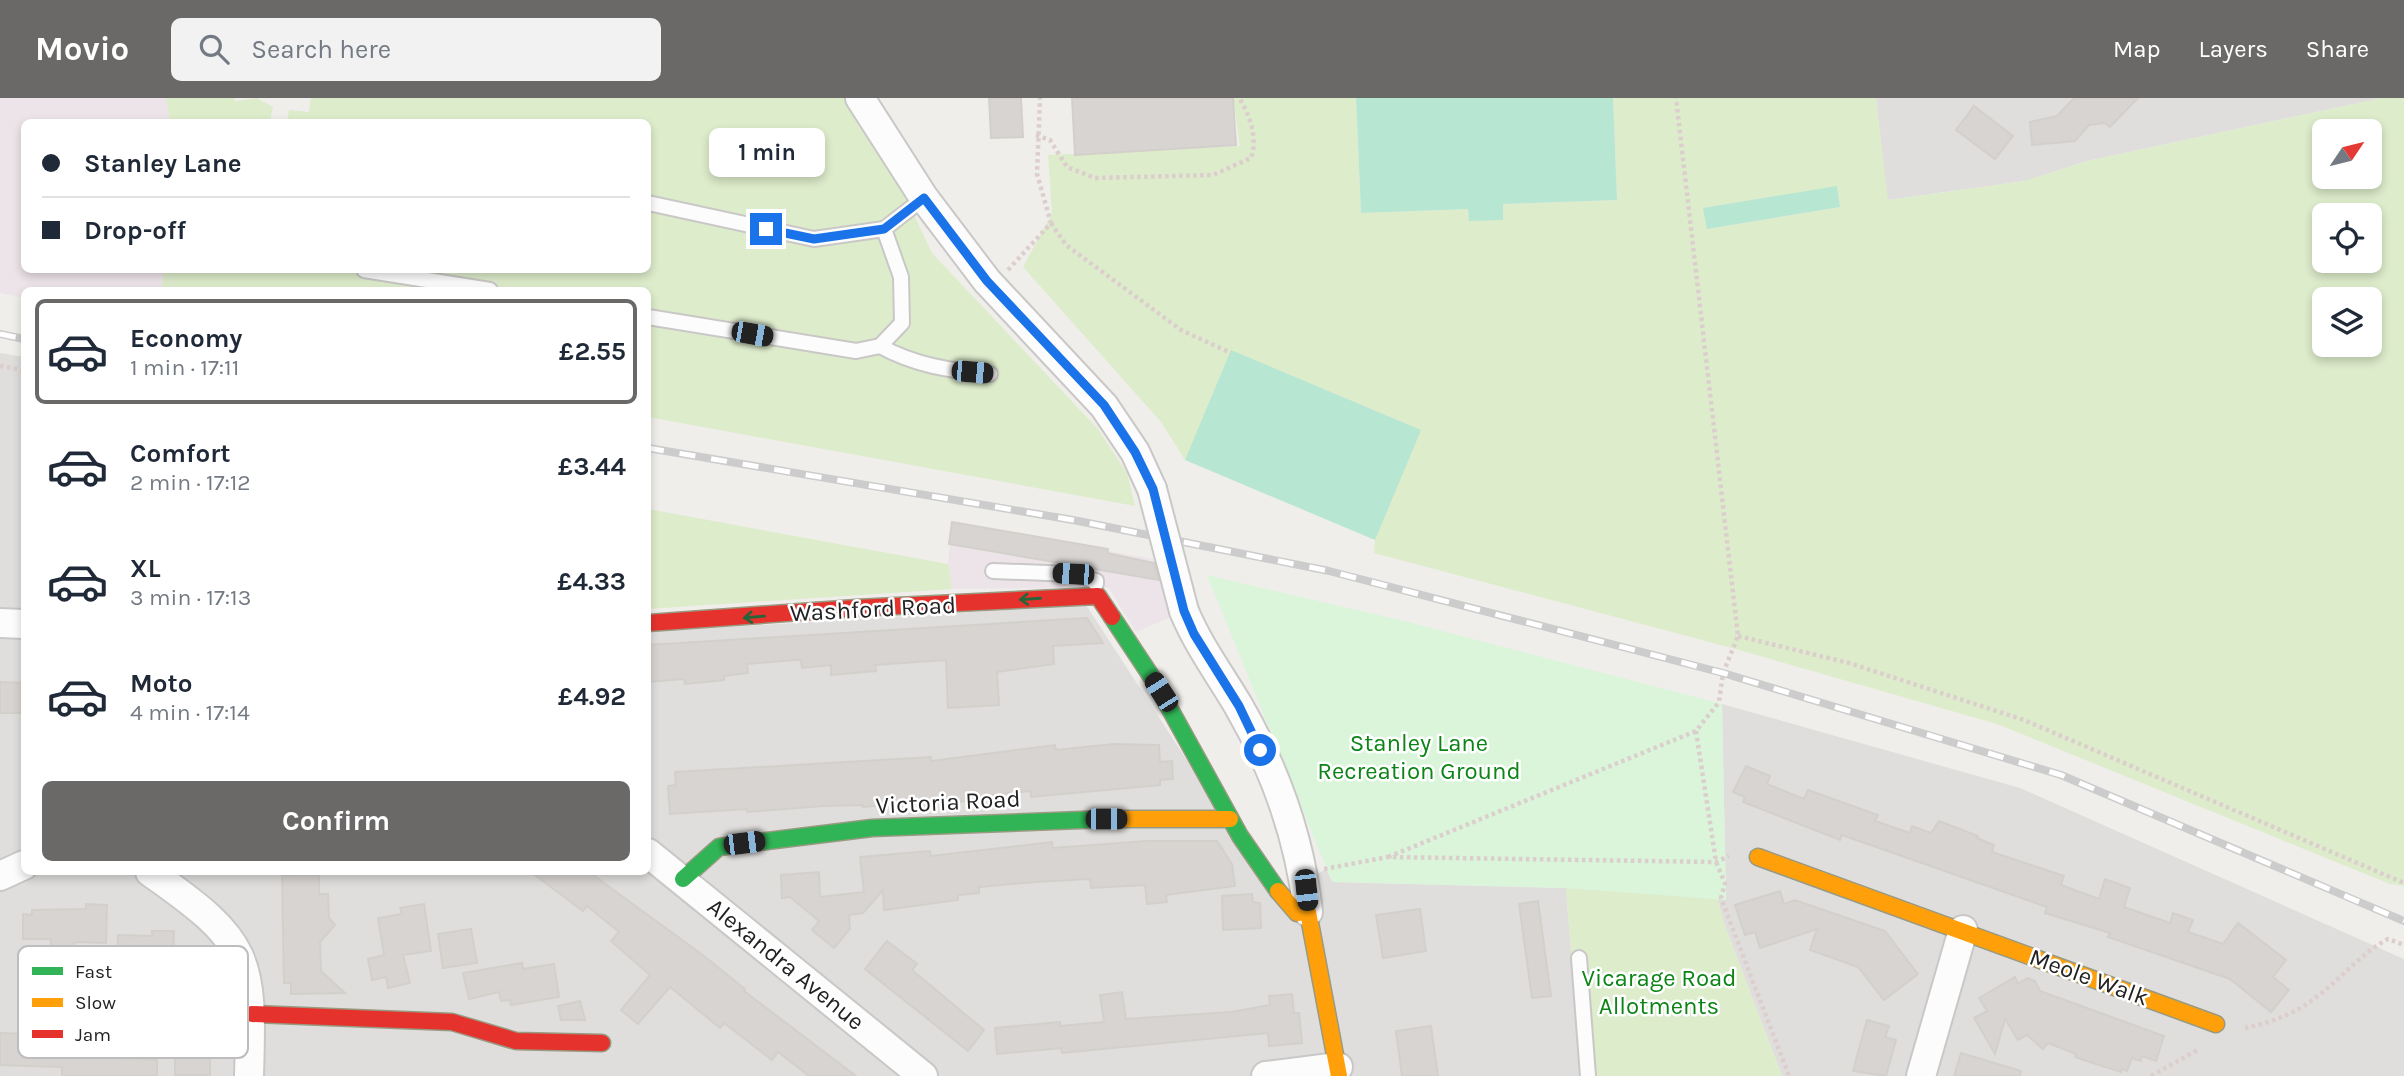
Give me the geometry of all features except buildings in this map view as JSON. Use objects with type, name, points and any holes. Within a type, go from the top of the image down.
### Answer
[{"type":"street","points":[[860,98],[924,198],[993,286],[1104,405],[1135,452],[1153,489],[1184,611],[1194,634],[1239,706],[1282,793],[1303,869],[1308,912],[1338,1071],[1266,1076]]},
{"type":"street","points":[[1098,596],[1161,692],[1230,819],[1275,889],[1297,913],[1308,912]]},
{"type":"street","name":"Washford Road","points":[[651,623],[856,608],[1098,596]]},
{"type":"street","points":[[0,622],[21,624]]},
{"type":"street","name":"Victoria Road","points":[[683,879],[719,846],[872,828],[1057,819],[1230,819]]},
{"type":"street","name":"Alexandra Avenue","points":[[651,855],[923,1076]]},
{"type":"street","name":"Meole Walk","points":[[1758,857],[2216,1024]]},
{"type":"street","points":[[0,876],[21,866]]},
{"type":"street","points":[[154,875],[203,909],[225,931],[234,946]]},
{"type":"street","points":[[1921,1076],[1963,930]]},
{"type":"street","points":[[248,993],[252,1014],[249,1076]]},
{"type":"street","points":[[252,1014],[452,1022],[516,1041],[590,1050]]},
{"type":"lane","points":[[651,204],[814,239],[884,229],[924,198]]},
{"type":"lane","points":[[651,317],[856,351],[880,346],[902,323],[901,277],[884,229]]},
{"type":"lane","points":[[383,273],[471,287]]},
{"type":"lane","points":[[880,346],[915,361],[953,371],[990,374]]},
{"type":"lane","points":[[993,571],[1073,574],[1096,581],[1098,596]]},
{"type":"lane","points":[[1578,958],[1588,1076]]},
{"type":"path","points":[[1040,98],[1037,174],[1051,223],[1066,245],[1181,330],[1230,353]]},
{"type":"path","points":[[1037,135],[1050,140],[1067,167],[1096,178],[1213,175],[1251,158],[1256,146],[1245,106],[1239,98]]},
{"type":"path","points":[[1303,869],[1326,869],[1388,857],[1696,731],[1719,702],[1723,673],[1738,636],[1676,98]]},
{"type":"path","points":[[993,286],[1051,223]]},
{"type":"path","points":[[0,366],[21,370]]},
{"type":"path","points":[[1738,636],[1849,663],[2024,720],[2404,883]]},
{"type":"path","points":[[1696,731],[1716,862],[1726,883],[1721,898],[1728,923],[1767,1013],[1789,1076]]},
{"type":"path","points":[[1388,857],[1716,862]]},
{"type":"path","points":[[2233,1031],[2272,1022],[2314,1000],[2375,946],[2388,939],[2404,945]]},
{"type":"path","points":[[2151,1076],[2204,1047]]},
{"type":"shaded area","points":[[0,98],[166,98],[170,119],[21,119],[21,273],[163,273],[162,287],[21,287],[21,297],[0,293]]},
{"type":"shaded area","points":[[1876,98],[2382,98],[2087,161],[2025,181],[1887,200]]},
{"type":"shaded area","points":[[0,353],[21,356],[21,875],[651,875],[651,632],[1086,605],[1277,899],[1326,869],[1333,882],[1566,888],[1581,1076],[0,1076]]},
{"type":"shaded area","points":[[952,522],[1185,565],[1191,588],[1162,587],[1171,617],[1136,632],[1109,588],[952,589],[948,564]]},
{"type":"shaded area","points":[[1722,704],[2020,788],[2404,959],[2404,1076],[1782,1076],[1717,898],[1726,899]]},
{"type":"green space","points":[[166,98],[234,98],[235,101],[257,98],[273,107],[271,119],[170,119]]},
{"type":"green space","points":[[311,98],[847,98],[900,185],[932,253],[1098,429],[1127,473],[1135,506],[651,418],[651,287],[162,287],[163,273],[651,273],[651,119],[288,119],[289,110],[309,112]]},
{"type":"green space","points":[[1233,98],[1356,98],[1361,213],[1468,209],[1469,221],[1502,204],[1617,200],[1613,98],[1876,98],[1888,200],[2025,181],[2087,161],[2382,98],[2404,98],[2404,886],[2390,884],[1997,724],[1732,648],[1374,553],[1375,540],[1232,350],[1185,460],[1161,422],[1023,267],[1052,213],[1048,155],[1240,146]],"holes":[[[1837,187],[1840,207],[1707,229]]]},
{"type":"green space","points":[[1356,98],[1613,98],[1617,200],[1503,204],[1503,220],[1469,221],[1468,209],[1361,213]]},
{"type":"green space","points":[[1837,186],[1840,207],[1707,229],[1703,208]]},
{"type":"green space","points":[[1231,350],[1421,430],[1375,540],[1185,460]]},
{"type":"green space","points":[[651,510],[948,564],[952,589],[651,609]]},
{"type":"green space","name":"Stanley Lane Recreation Ground","points":[[1207,575],[1404,621],[1722,704],[1726,900],[1566,888],[1332,882]]},
{"type":"green space","name":"Vicarage Road Allotments","points":[[1566,888],[1717,898],[1782,1076],[1581,1076]]},
{"type":"railway","points":[[0,334],[21,338]]},
{"type":"railway","points":[[651,449],[1073,520],[1329,571],[1723,673],[2061,775],[2404,921]]},
{"type":"traffic: fast","points":[[1112,617],[1155,682],[1240,836],[1278,891]]},
{"type":"traffic: fast","points":[[683,879],[719,847],[872,828],[1107,819]]},
{"type":"traffic: slow","points":[[1107,819],[1230,819]]},
{"type":"traffic: slow","points":[[1758,857],[2216,1024]]},
{"type":"traffic: slow","points":[[1278,891],[1297,913],[1308,912],[1339,1076]]},
{"type":"traffic: jam","points":[[651,623],[856,608],[1098,596],[1112,617]]},
{"type":"traffic: jam","points":[[252,1014],[452,1022],[516,1041],[602,1043]]},
{"type":"route","points":[[766,229],[814,239],[884,229],[924,198],[987,281],[1076,372],[1104,405],[1135,452],[1153,489],[1184,611],[1194,634],[1239,706],[1260,750]]}]
